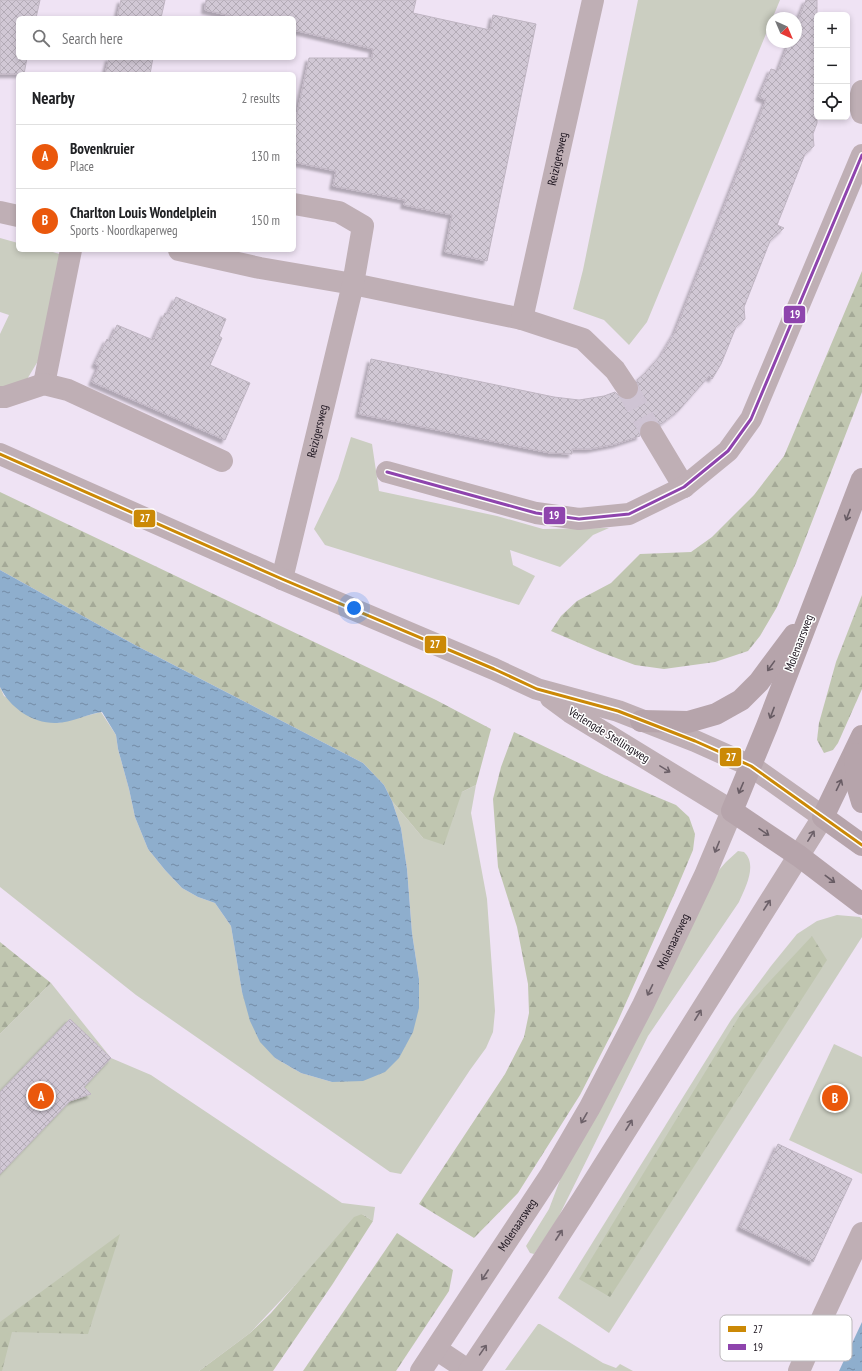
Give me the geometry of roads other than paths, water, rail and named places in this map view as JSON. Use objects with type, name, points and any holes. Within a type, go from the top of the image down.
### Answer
[{"type":"main road","name":"Molenaarsweg","points":[[732,810],[751,766],[862,479]]},
{"type":"main road","points":[[641,721],[688,722],[716,714],[741,700],[759,682],[811,612]]},
{"type":"main road","points":[[859,744],[857,786],[862,802]]},
{"type":"main road","points":[[823,817],[859,744]]},
{"type":"main road","name":"Verlengde Stellingweg","points":[[732,810],[799,856],[862,904]]},
{"type":"main road","name":"Verlengde Stellingweg","points":[[823,817],[862,846]]},
{"type":"street","name":"Reizigersweg","points":[[522,319],[593,0]]},
{"type":"street","points":[[862,91],[859,102],[862,113]]},
{"type":"street","points":[[387,472],[536,513],[579,519],[629,514],[684,487],[728,451],[752,419],[862,155]]},
{"type":"street","name":"Reizigersweg","points":[[282,579],[353,284],[363,226],[339,212],[296,204]]},
{"type":"street","points":[[0,212],[16,216]]},
{"type":"street","points":[[44,384],[71,252]]},
{"type":"street","points":[[188,252],[260,268],[353,284],[522,319],[583,338],[616,370],[627,388]]},
{"type":"street","points":[[0,397],[5,398],[44,384],[68,390],[222,461]]},
{"type":"street","points":[[651,432],[684,487]]},
{"type":"street","points":[[0,454],[282,579],[538,689]]},
{"type":"street","name":"Verlengde Stellingweg","points":[[538,689],[618,712],[695,741],[751,766],[823,817]]},
{"type":"street","name":"Verlengde Stellingweg","points":[[538,689],[570,712],[732,810]]},
{"type":"street","name":"Molenaarsweg","points":[[421,1371],[551,1174],[590,1107],[640,1012],[705,875],[732,810]]},
{"type":"street","points":[[436,1349],[469,1371],[538,1268],[823,817]]},
{"type":"street","points":[[824,1315],[862,1233]]},
{"type":"street","points":[[799,1371],[803,1361]]},
{"type":"water","points":[[0,570],[135,645],[363,763],[384,785],[392,801],[401,828],[407,869],[412,933],[419,979],[419,1008],[413,1032],[399,1058],[385,1072],[363,1081],[332,1082],[301,1073],[275,1058],[260,1042],[250,1021],[242,992],[231,926],[215,903],[198,897],[182,888],[148,849],[135,817],[118,749],[116,735],[102,712],[62,723],[48,723],[31,718],[23,713],[4,695],[0,687]]},
{"type":"water","points":[[862,1322],[862,1371],[839,1371],[844,1361],[852,1361],[852,1343]]},
{"type":"tunnel","points":[[627,388],[651,432]]},
{"type":"place","name":"Bovenkruier","points":[[41,1096]]},
{"type":"place","name":"Charlton Louis Wondelplein","points":[[835,1098]]}]
